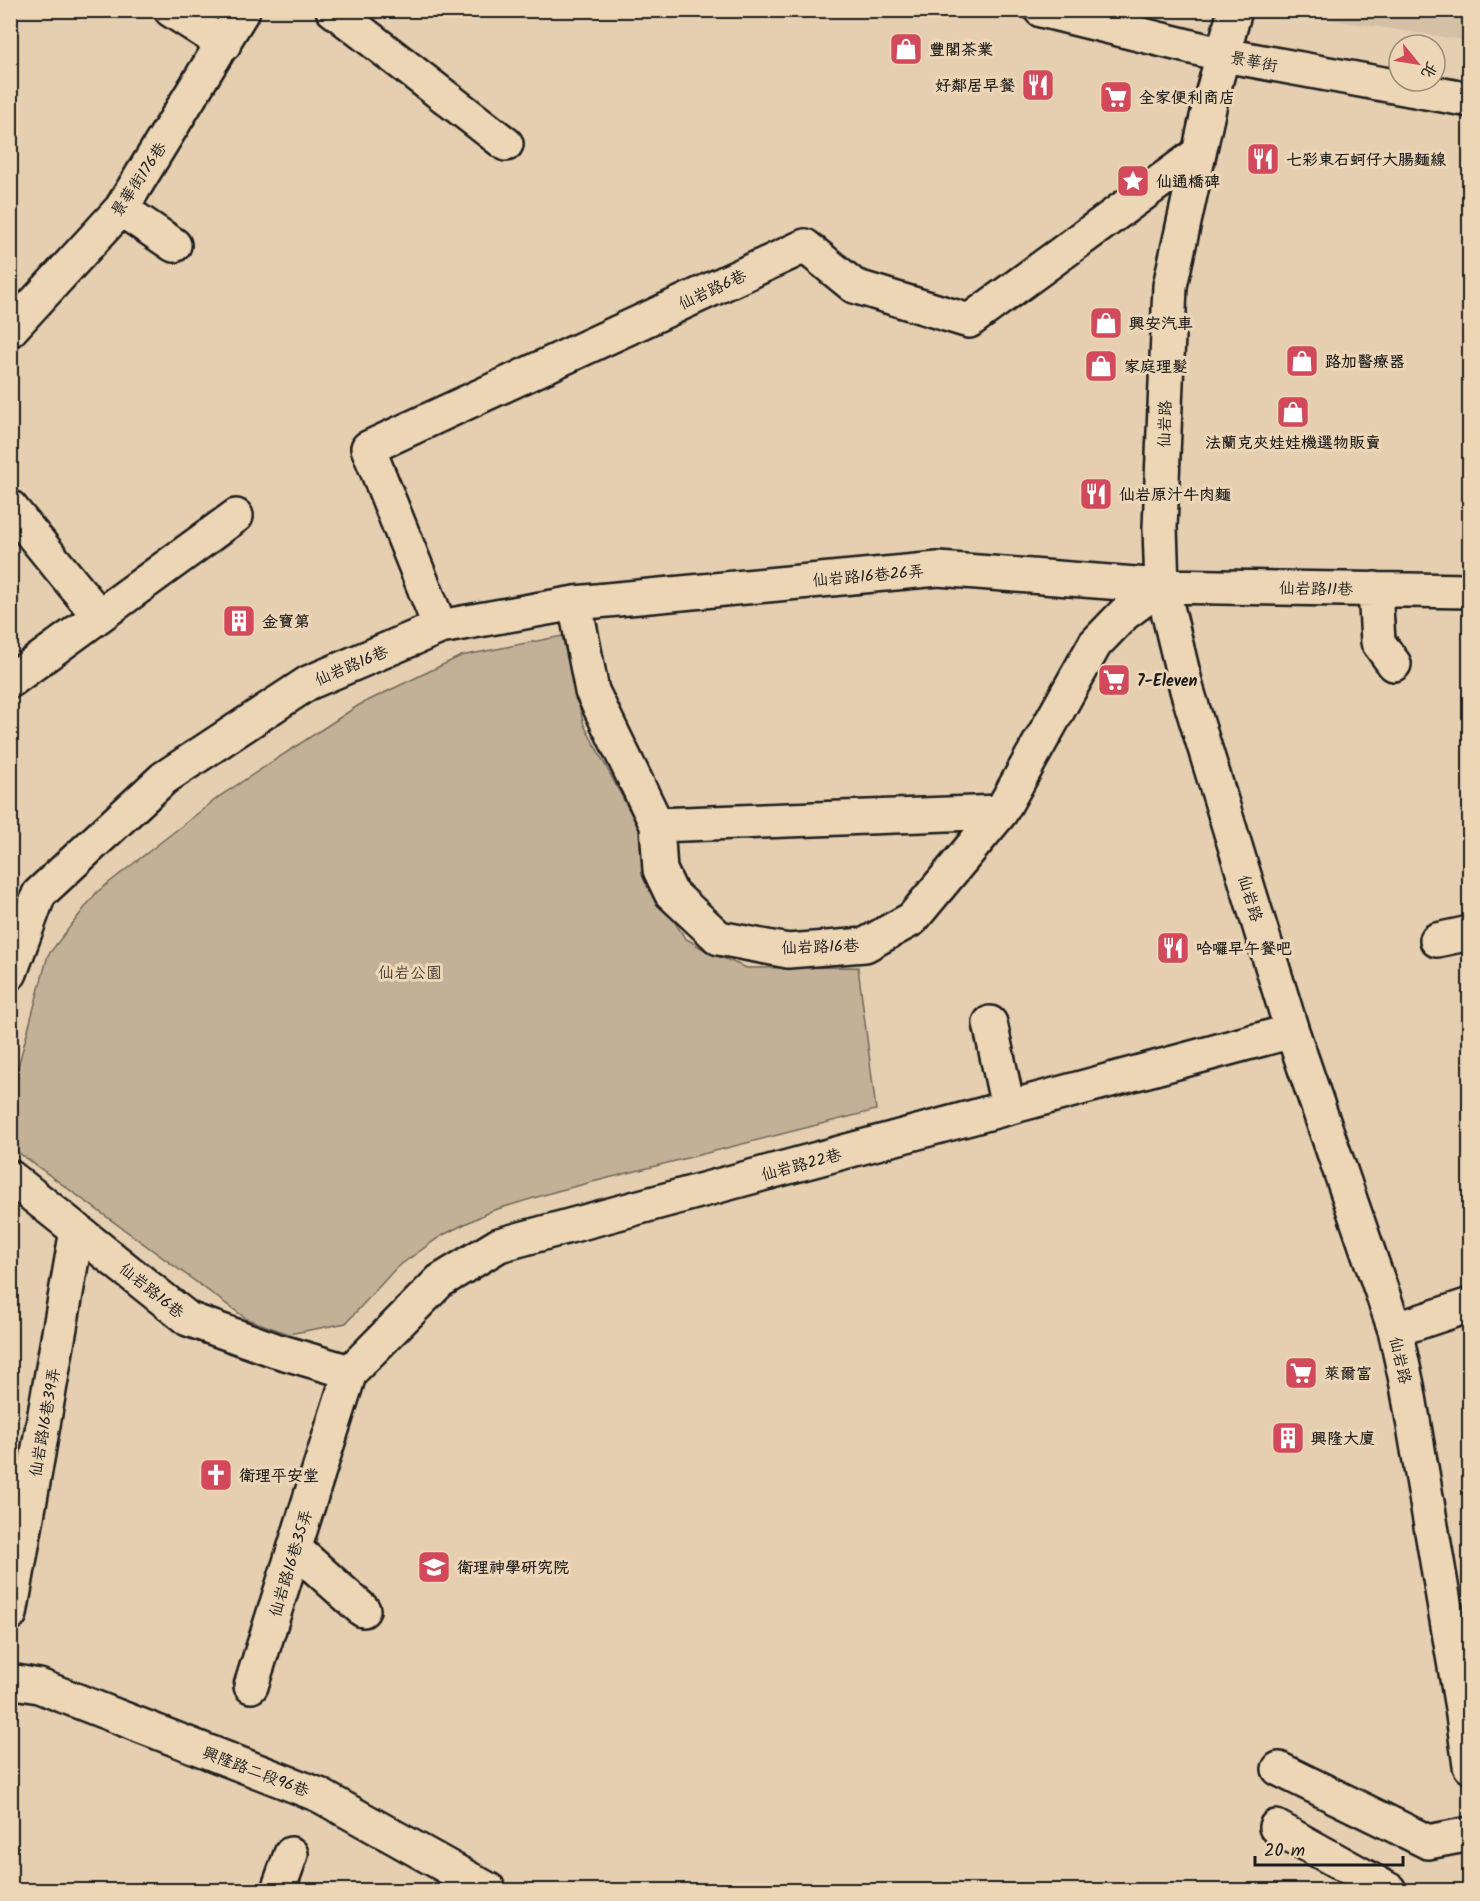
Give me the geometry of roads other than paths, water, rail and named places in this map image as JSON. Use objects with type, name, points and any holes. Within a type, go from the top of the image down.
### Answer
[{"type":"street","points":[[171,10],[224,44]]},
{"type":"street","name":"景華街176巷","points":[[10,330],[121,209],[243,10]]},
{"type":"street","points":[[333,10],[506,144]]},
{"type":"street","name":"景華街","points":[[1041,10],[1224,55],[1470,100]]},
{"type":"street","name":"仙岩路","points":[[1235,10],[1199,153],[1170,286],[1160,516],[1162,586],[1187,690],[1292,1031],[1395,1330],[1407,1385],[1470,1766]]},
{"type":"street","name":"仙岩路6巷","points":[[440,627],[368,448],[805,246],[854,285],[969,321],[1199,153]]},
{"type":"street","points":[[121,209],[174,244]]},
{"type":"street","points":[[10,507],[99,616]]},
{"type":"street","points":[[10,681],[236,516]]},
{"type":"street","name":"仙岩路16巷26弄","points":[[575,603],[938,569],[1162,586]]},
{"type":"street","name":"仙岩路11巷","points":[[1162,586],[1470,591]]},
{"type":"street","name":"仙岩路16巷","points":[[10,973],[39,894],[164,778],[308,683],[440,627],[575,603],[592,691],[657,825],[660,870],[670,892],[719,938],[788,951],[865,945],[912,919],[1001,812],[1095,644],[1124,614],[1162,586]]},
{"type":"street","points":[[1375,589],[1378,642],[1394,664]]},
{"type":"street","points":[[657,825],[1001,812]]},
{"type":"street","points":[[1437,940],[1470,933]]},
{"type":"street","points":[[990,1023],[1008,1107]]},
{"type":"street","name":"仙岩路22巷","points":[[350,1372],[440,1281],[499,1245],[1292,1031]]},
{"type":"street","name":"仙岩路16巷","points":[[10,1177],[188,1319],[275,1350],[350,1372]]},
{"type":"street","name":"仙岩路16巷39弄","points":[[10,1614],[77,1230]]},
{"type":"street","points":[[1395,1330],[1470,1305]]},
{"type":"street","name":"仙岩路16巷35弄","points":[[251,1686],[350,1372]]},
{"type":"street","points":[[295,1548],[363,1610]]},
{"type":"street","name":"興隆路二段96巷","points":[[10,1682],[39,1686],[320,1796],[489,1890]]},
{"type":"street","points":[[1280,1769],[1428,1842],[1470,1834]]},
{"type":"street","points":[[1276,1827],[1389,1890]]},
{"type":"street","points":[[278,1890],[291,1854]]},
{"type":"place","name":"豐閣茶業","points":[[906,49]]},
{"type":"place","name":"好鄰居早餐","points":[[1038,85]]},
{"type":"place","name":"全家便利商店","points":[[1116,97]]},
{"type":"place","name":"七彩東石蚵仔大腸麵線","points":[[1263,159]]},
{"type":"place","name":"仙通橋碑","points":[[1133,181]]},
{"type":"place","name":"興安汽車","points":[[1106,323]]},
{"type":"place","name":"路加醫療器","points":[[1302,361]]},
{"type":"place","name":"家庭理髮","points":[[1101,366]]},
{"type":"place","name":"法蘭克夾娃娃機選物販賣","points":[[1293,412]]},
{"type":"place","name":"仙岩原汁牛肉麵","points":[[1096,494]]},
{"type":"place","name":"金寶第","points":[[239,621]]},
{"type":"place","name":"7-Eleven","points":[[1114,680]]},
{"type":"place","name":"哈囉早午餐吧","points":[[1173,948]]},
{"type":"place","name":"萊爾富","points":[[1301,1373]]},
{"type":"place","name":"興隆大廈","points":[[1288,1438]]},
{"type":"place","name":"衛理平安堂","points":[[216,1475]]},
{"type":"place","name":"衛理神學研究院","points":[[434,1567]]},
{"type":"park label","name":"仙岩公園","points":[[410,972]]}]
